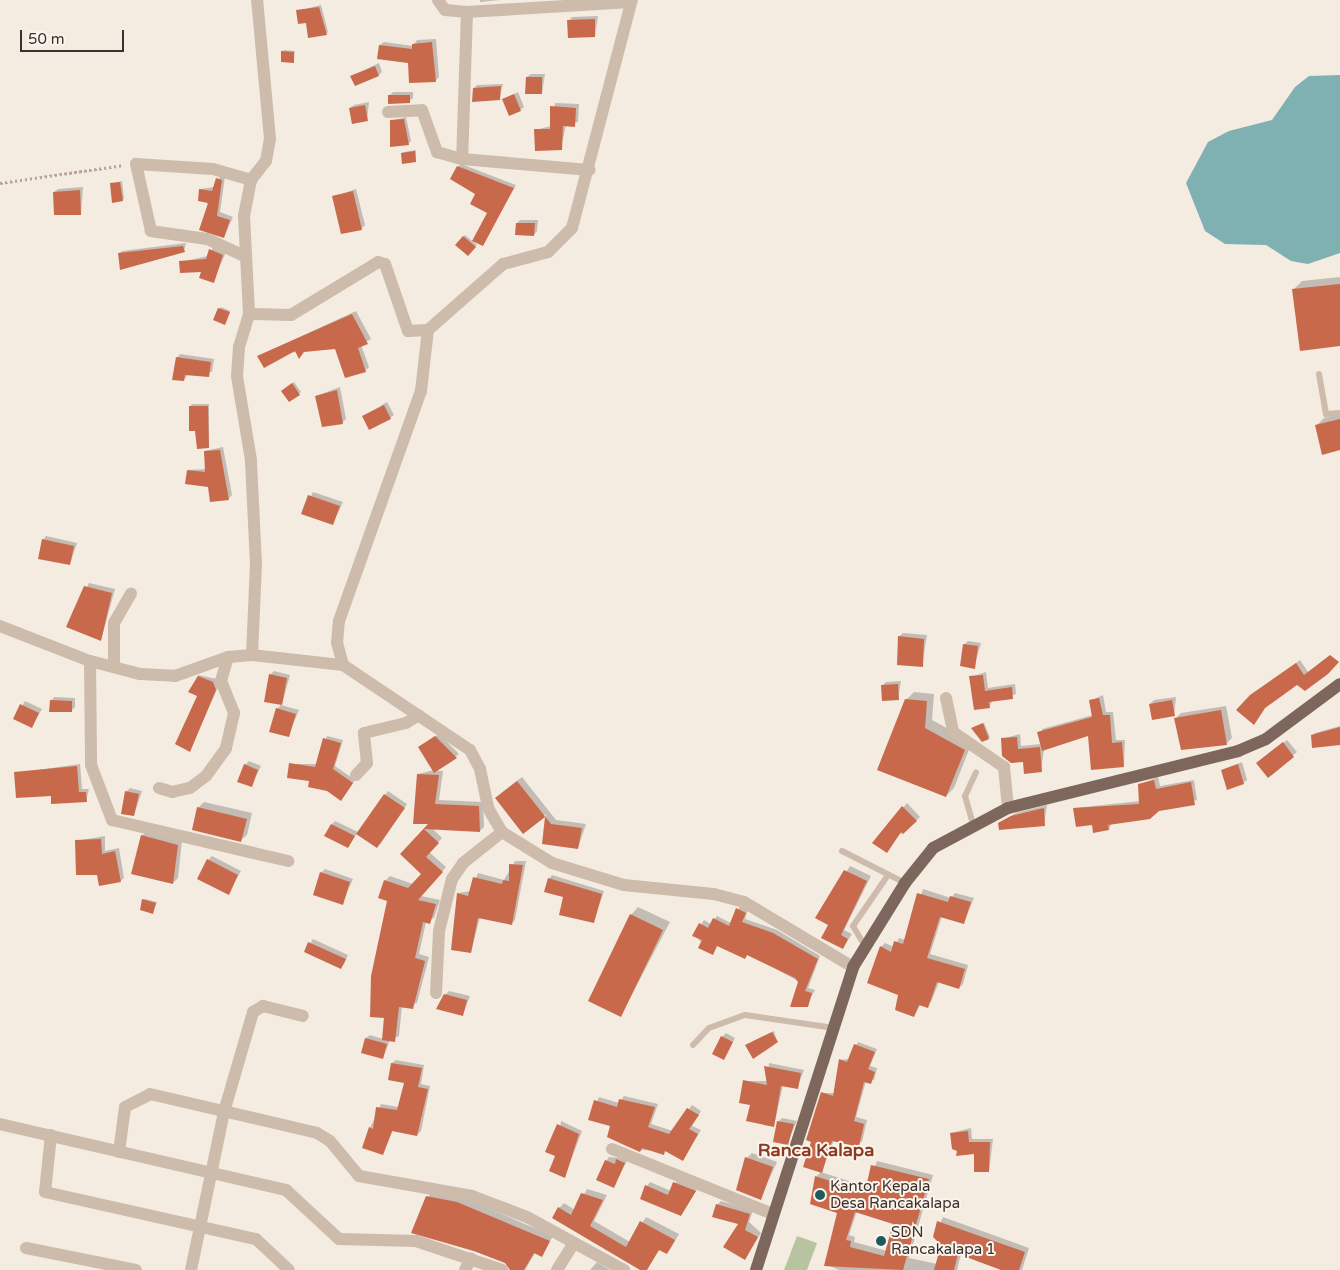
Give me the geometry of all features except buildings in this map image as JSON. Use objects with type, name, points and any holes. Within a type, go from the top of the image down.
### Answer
[{"type":"main road","points":[[756,1270],[853,967],[905,883],[933,848],[973,824],[1008,808],[1238,751],[1266,739],[1340,684]]},
{"type":"street","points":[[252,655],[256,564],[251,460],[237,376],[239,347],[249,314],[242,255],[251,180],[266,161],[270,139],[257,0]]},
{"type":"street","points":[[249,314],[291,315],[378,262],[385,264],[408,331],[428,330],[503,264],[539,256],[554,247],[572,228],[590,170],[631,1],[467,12],[445,10],[438,0]]},
{"type":"street","points":[[462,159],[467,12]]},
{"type":"street","points":[[388,112],[422,110],[437,152],[462,159],[590,170]]},
{"type":"street","points":[[242,255],[207,239],[151,231],[136,164],[213,169],[251,180]]},
{"type":"street","points":[[343,665],[337,643],[339,621],[421,391],[428,330]]},
{"type":"street","points":[[114,666],[114,624],[131,594]]},
{"type":"street","points":[[0,626],[90,661],[140,674],[175,676],[228,657],[252,655],[343,665],[470,750],[480,769],[488,808],[502,832],[552,863],[624,885],[714,894],[744,902],[853,967]]},
{"type":"street","points":[[159,788],[172,792],[190,788],[206,776],[226,748],[234,713],[221,681],[228,657]]},
{"type":"street","points":[[90,661],[92,765],[112,820],[288,861]]},
{"type":"street","points":[[946,698],[953,732],[1004,767],[1008,808]]},
{"type":"street","points":[[356,775],[366,763],[364,733],[406,723],[419,715]]},
{"type":"street","points":[[436,994],[439,931],[452,879],[463,863],[502,832]]},
{"type":"street","points":[[191,1270],[224,1112],[253,1012],[264,1006],[303,1016]]},
{"type":"street","points":[[119,1152],[125,1107],[135,1098],[150,1094],[317,1133],[330,1141],[359,1176],[472,1196],[527,1217],[624,1270]]},
{"type":"street","points":[[0,1124],[286,1190],[339,1239],[416,1241],[468,1264],[502,1270]]},
{"type":"street","points":[[51,1135],[45,1192],[256,1239],[289,1270]]},
{"type":"street","points":[[612,1149],[773,1214]]},
{"type":"street","points":[[557,1270],[574,1243]]},
{"type":"street","points":[[26,1248],[94,1266],[136,1270]]},
{"type":"lane","points":[[1318,374],[1326,414],[1340,413]]},
{"type":"lane","points":[[973,824],[966,811],[966,796],[976,772]]},
{"type":"lane","points":[[842,851],[905,883]]},
{"type":"lane","points":[[865,946],[853,926],[888,875]]},
{"type":"lane","points":[[693,1045],[709,1028],[745,1015],[834,1028]]},
{"type":"path","points":[[0,182],[136,164]]},
{"type":"green space","points":[[797,1236],[817,1243],[807,1270],[784,1270]]},
{"type":"water","points":[[1340,75],[1340,253],[1308,264],[1291,261],[1266,245],[1225,244],[1205,231],[1186,183],[1208,142],[1229,131],[1272,120],[1295,87],[1309,76]]},
{"type":"place","name":"Kantor Kepala Desa Rancakalapa","points":[[820,1195]]},
{"type":"place","name":"SDN Rancakalapa 1","points":[[881,1241]]},
{"type":"district","name":"Ranca Kalapa","points":[[816,1150]]}]
